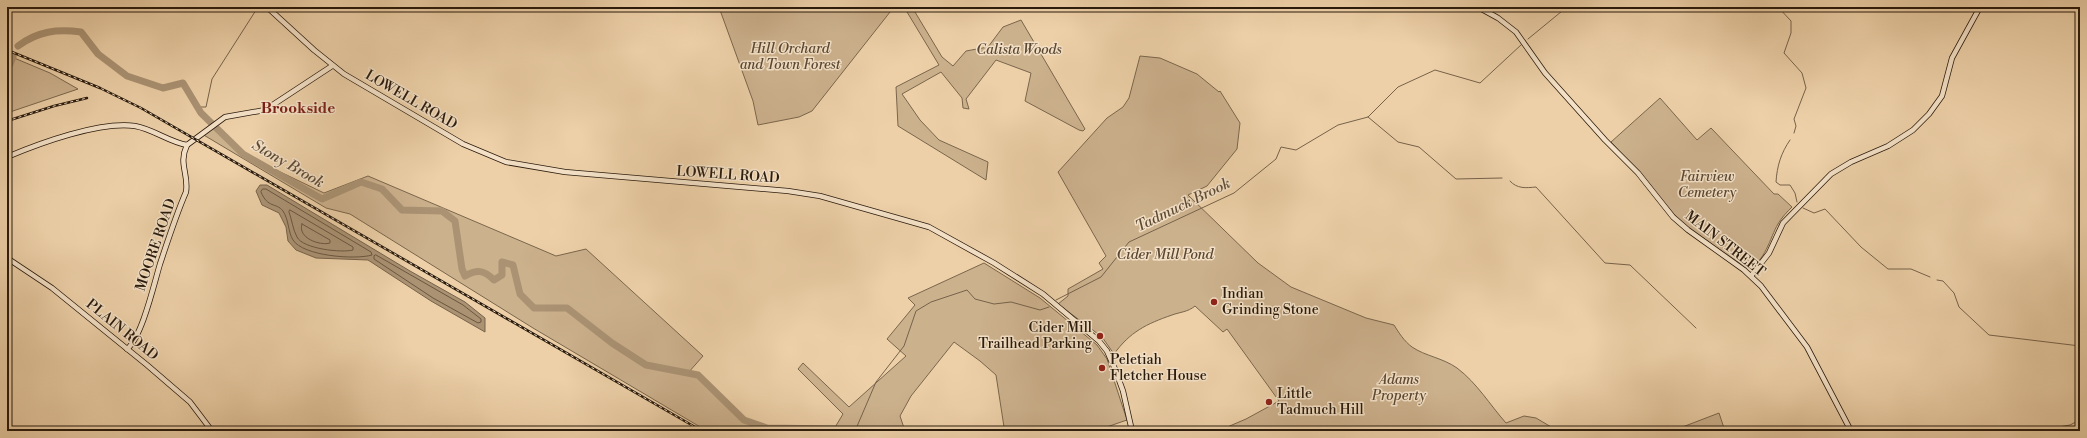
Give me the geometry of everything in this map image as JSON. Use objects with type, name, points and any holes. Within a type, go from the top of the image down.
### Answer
[{"type":"street","name":"LOWELL ROAD","points":[[267,7],[332,66],[464,144],[506,162],[565,172],[809,194],[928,227],[994,263],[1043,294],[1099,341],[1111,359],[1118,376],[1127,404],[1132,431]]},
{"type":"street","name":"MAIN STREET","points":[[1478,7],[1498,18],[1516,32],[1544,73],[1605,140],[1638,173],[1673,217],[1688,230],[1751,276],[1782,312],[1807,347],[1851,431]]},
{"type":"street","points":[[1751,276],[1769,253],[1783,223],[1830,174],[1851,162],[1888,146],[1913,130],[1930,114],[1942,96],[1952,58],[1980,7]]},
{"type":"street","points":[[7,157],[77,133],[120,126],[145,128],[187,145],[193,142],[216,122],[232,115],[265,110],[332,66]]},
{"type":"street","name":"MOORE ROAD","points":[[127,349],[131,346],[138,331],[186,192],[187,187],[182,158],[187,145]]},
{"type":"street","name":"PLAIN ROAD","points":[[7,258],[48,285],[190,402],[212,431]]},
{"type":"green space","name":"Hill Orchard and Town Forest","points":[[721,7],[894,7],[812,111],[799,117],[758,125],[753,101],[720,10]]},
{"type":"green space","name":"Calista Woods","points":[[904,7],[912,7],[942,57],[953,66],[966,51],[988,47],[1003,27],[1021,20],[1085,129],[1083,131],[1079,130],[1025,101],[1031,73],[996,60],[966,99],[969,109],[963,108],[962,98],[941,72],[902,94],[920,120],[939,140],[988,162],[986,180],[898,126],[896,87],[939,65]]},
{"type":"green space","points":[[7,55],[50,73],[78,89],[7,113]]},
{"type":"green space","name":"Cider Mill Pond","points":[[1140,56],[1160,58],[1197,74],[1219,92],[1220,91],[1240,123],[1237,149],[1207,186],[1188,195],[1258,263],[1291,287],[1366,318],[1394,325],[1404,340],[1412,347],[1452,365],[1464,374],[1477,387],[1506,423],[1524,416],[1536,418],[1558,431],[1218,431],[1246,419],[1279,401],[1227,329],[1223,332],[1195,306],[1187,311],[1146,325],[1126,340],[1114,354],[1102,337],[1058,304],[1068,296],[1068,289],[1103,269],[1099,263],[1106,256],[1058,172],[1107,118],[1123,107],[1129,98]]},
{"type":"green space","name":"Fairview Cemetery","points":[[1660,98],[1697,140],[1711,128],[1774,194],[1778,194],[1792,207],[1775,229],[1763,256],[1753,265],[1747,268],[1695,233],[1680,221],[1611,142]]},
{"type":"green space","points":[[211,126],[243,154],[324,193],[368,176],[556,256],[586,249],[703,356],[688,373],[698,375],[752,427],[744,431],[707,431],[533,328],[350,214],[326,208],[202,134]]},
{"type":"green space","points":[[984,263],[1040,298],[1097,345],[1107,359],[1127,420],[1095,431],[1001,431],[1004,427],[996,375],[954,342],[911,396],[900,416],[905,431],[836,431],[834,429],[843,414],[798,369],[803,363],[849,407],[906,356],[887,339],[915,305],[908,298]]},
{"type":"green space","points":[[1719,413],[1725,431],[1672,431]]},
{"type":"water","points":[[260,185],[267,185],[410,271],[465,302],[485,318],[485,332],[431,301],[368,260],[316,258],[296,250],[288,241],[286,227],[279,213],[262,205],[256,191]]},
{"type":"waterway","points":[[198,107],[206,107],[212,79],[258,7]]},
{"type":"waterway","name":"Tadmuck Brook","points":[[1528,39],[1567,7]]},
{"type":"waterway","name":"Tadmuck Brook","points":[[1778,7],[1791,21],[1791,33],[1784,53],[1802,73],[1806,88],[1794,119],[1796,126],[1794,133]]},
{"type":"waterway","name":"Stony Brook","points":[[18,46],[33,37],[48,32],[81,32],[98,54],[127,76],[163,88],[183,83],[201,113],[243,154],[322,199],[361,182],[382,189],[402,210],[442,211],[455,221],[462,269],[465,276],[473,272],[484,272],[494,280],[502,275],[502,262],[513,265],[520,294],[534,308],[567,308],[612,343],[646,365],[698,375],[744,420],[767,428],[834,429],[836,431]]},
{"type":"waterway","name":"Tadmuck Brook","points":[[1056,300],[1101,277],[1129,242],[1234,193],[1276,159],[1281,147],[1296,150],[1338,125],[1368,117],[1398,87],[1435,70],[1480,83],[1521,45]]},
{"type":"waterway","name":"Stony Brook","points":[[7,71],[13,57]]},
{"type":"waterway","points":[[1368,117],[1398,142],[1419,147],[1456,179],[1502,178]]},
{"type":"waterway","name":"Tadmuck Brook","points":[[1790,140],[1780,160],[1776,182],[1780,185],[1790,185],[1795,193],[1797,202]]},
{"type":"waterway","points":[[1510,181],[1519,187],[1536,187],[1605,263],[1630,265],[1696,328]]},
{"type":"waterway","name":"Tadmuck Brook","points":[[1803,208],[1814,213],[1825,209],[1861,247],[1888,269],[1911,269],[1930,277]]},
{"type":"waterway","name":"Tadmuck Brook","points":[[1937,280],[1943,281],[1954,293],[1959,307],[1989,335],[2080,346]]},
{"type":"waterway","name":"Tadmuck Brook","points":[[855,431],[876,382],[904,346],[916,311],[931,302],[967,290],[975,299],[994,304],[1011,302],[1040,310],[1049,307]]},
{"type":"waterway","points":[[2051,431],[2053,428],[2070,425],[2080,420]]},
{"type":"railway","points":[[7,50],[100,88],[141,108],[702,431]]},
{"type":"railway","points":[[7,121],[54,106],[87,98]]},
{"type":"place","name":"Indian Grinding Stone","points":[[1214,302]]},
{"type":"place","name":"Cider Mill Trailhead Parking","points":[[1100,336]]},
{"type":"place","name":"Peletiah Fletcher House","points":[[1102,368]]},
{"type":"place","name":"Little Tadmuch Hill","points":[[1269,402]]},
{"type":"district","name":"Brookside","points":[[298,108]]},
{"type":"park label","name":"Adams Property","points":[[1399,388]]}]
